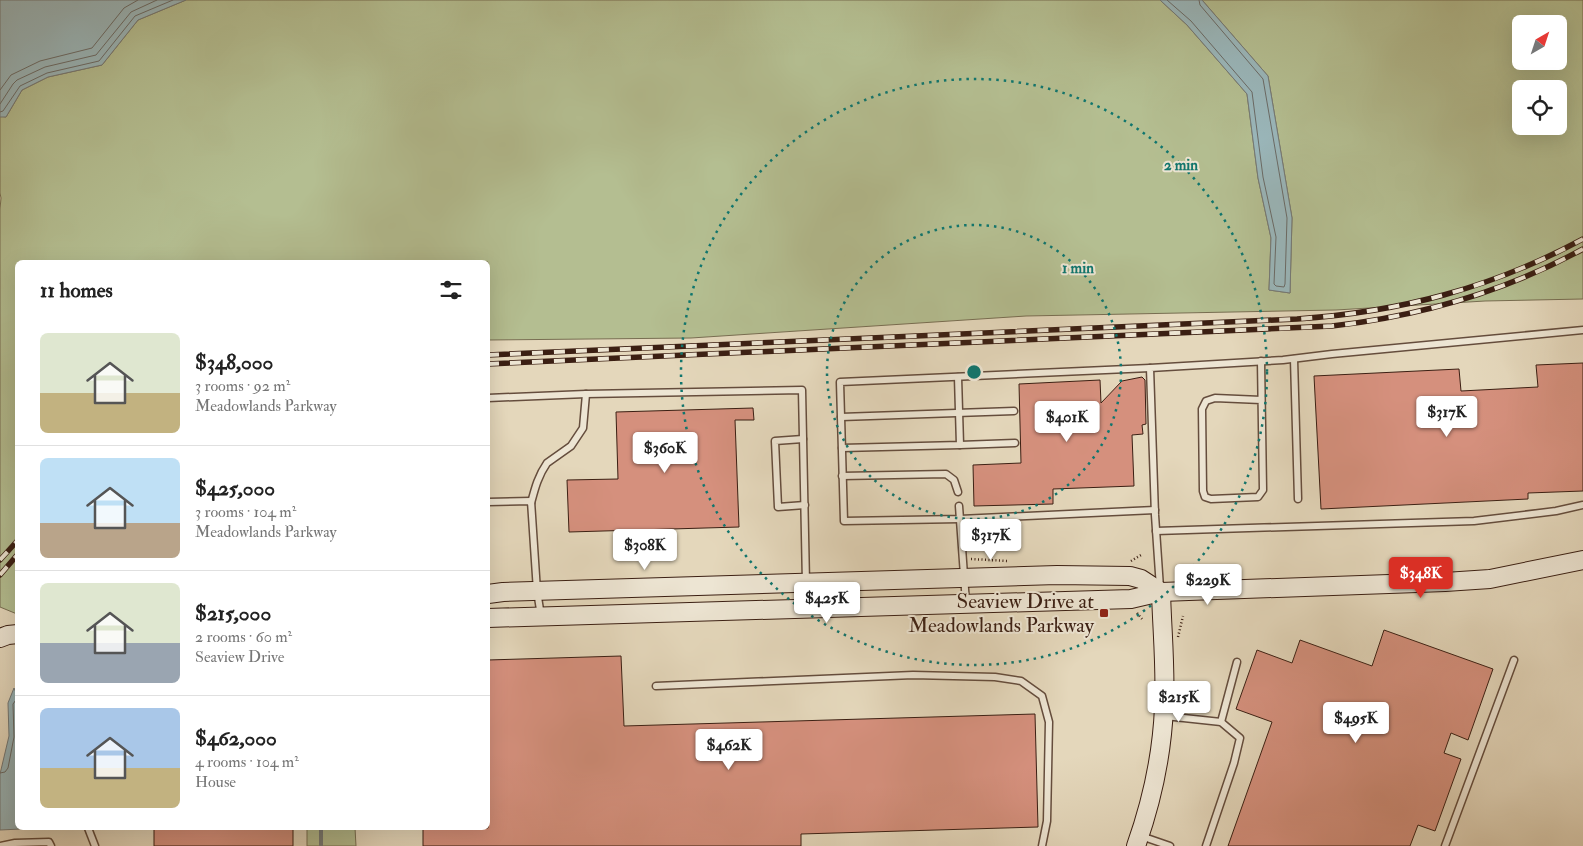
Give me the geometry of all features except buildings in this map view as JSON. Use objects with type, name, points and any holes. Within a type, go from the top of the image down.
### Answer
[{"type":"street","points":[[490,618],[1131,599],[1160,592],[1467,581],[1511,575],[1583,560]]},
{"type":"street","points":[[490,594],[1057,575],[1130,576],[1141,579],[1160,592]]},
{"type":"street","points":[[1138,841],[1156,779],[1164,716],[1164,663],[1160,592]]},
{"type":"street","points":[[0,638],[15,634]]},
{"type":"lane","points":[[1155,510],[960,519],[844,521],[840,382],[1261,361],[1583,330]]},
{"type":"lane","points":[[1294,358],[1298,500]]},
{"type":"lane","points":[[1261,361],[1263,490],[1258,497],[1211,499],[1205,497],[1203,491],[1202,409],[1206,401],[1214,398],[1261,400]]},
{"type":"lane","points":[[1150,368],[1160,592]]},
{"type":"lane","points":[[958,377],[960,445]]},
{"type":"lane","points":[[490,398],[802,390],[806,583],[809,609]]},
{"type":"lane","points":[[541,617],[537,591],[531,503],[538,477],[544,467],[570,446],[582,428],[586,394]]},
{"type":"lane","points":[[841,417],[1014,411]]},
{"type":"lane","points":[[803,439],[775,441],[778,507],[805,505]]},
{"type":"lane","points":[[842,448],[1015,443]]},
{"type":"lane","points":[[842,476],[946,474],[954,480],[958,492]]},
{"type":"lane","points":[[490,502],[531,501],[531,503]]},
{"type":"lane","points":[[1156,531],[1474,521],[1556,511],[1583,505]]},
{"type":"lane","points":[[959,506],[966,604]]},
{"type":"lane","points":[[1445,846],[1514,660]]},
{"type":"lane","points":[[1221,722],[1237,662]]},
{"type":"lane","points":[[656,686],[913,675],[995,677],[1021,681],[1042,696],[1048,722],[1047,822],[1042,846]]},
{"type":"lane","points":[[1164,716],[1221,722],[1240,738],[1234,763],[1206,846]]},
{"type":"lane","points":[[89,830],[95,846]]},
{"type":"lane","points":[[1138,841],[1170,846]]},
{"type":"lane","points":[[0,846],[15,843],[49,842],[51,846]]},
{"type":"path","points":[[1135,559],[1141,555]]},
{"type":"path","points":[[1137,612],[1142,619]]},
{"type":"path","points":[[1178,638],[1183,616]]},
{"type":"path","points":[[1179,676],[1179,686],[1182,689],[1179,698],[1182,705],[1198,711]]},
{"type":"green space","points":[[186,0],[1160,0],[1187,25],[1247,94],[1258,178],[1271,238],[1269,290],[1290,293],[1292,218],[1268,76],[1202,0],[1583,0],[1583,299],[1485,301],[1336,310],[1026,316],[691,338],[490,340],[490,260],[15,260],[15,613],[0,607],[0,116],[6,117],[22,90],[48,77],[102,65],[138,20]]},
{"type":"green space","points":[[307,830],[355,830],[356,846],[307,846]]},
{"type":"water","points":[[0,0],[186,0],[138,20],[102,65],[48,77],[22,90],[6,117],[0,117]]},
{"type":"water","points":[[1160,0],[1202,0],[1268,76],[1292,218],[1290,293],[1269,290],[1271,238],[1258,178],[1247,94],[1187,25]]},
{"type":"water","points":[[14,688],[15,829],[0,830],[0,774],[9,736],[8,703]]},
{"type":"waterway","points":[[321,830],[321,846]]},
{"type":"railway","points":[[490,355],[1335,316],[1409,304],[1480,284],[1549,256],[1583,239]]},
{"type":"railway","points":[[490,364],[1332,326],[1397,316],[1461,300],[1523,278],[1583,249]]},
{"type":"railway","points":[[0,560],[15,543]]},
{"type":"railway","points":[[0,575],[15,558]]},
{"type":"place","name":"Seaview Drive at Meadowlands Parkway","points":[[1104,613]]}]
